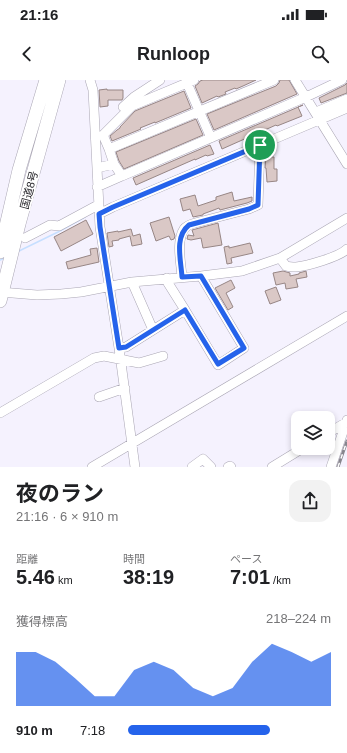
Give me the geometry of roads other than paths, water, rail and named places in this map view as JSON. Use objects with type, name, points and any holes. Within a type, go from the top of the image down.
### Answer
[{"type":"highway","name":"国道8号","points":[[0,252],[2,236],[46,80]]},
{"type":"highway","name":"国道8号","points":[[1,295],[59,80]]},
{"type":"street","points":[[90,80],[93,90],[98,210],[125,388],[135,467]]},
{"type":"street","points":[[99,130],[134,97],[160,80]]},
{"type":"street","points":[[109,149],[274,80]]},
{"type":"street","points":[[295,80],[347,164]]},
{"type":"street","points":[[97,187],[342,80]]},
{"type":"street","points":[[122,176],[114,164],[103,135],[132,106],[191,82],[199,111],[211,138]]},
{"type":"street","points":[[24,238],[50,225],[59,226],[98,210],[113,207],[260,145],[318,116],[347,99]]},
{"type":"street","points":[[318,116],[347,108]]},
{"type":"street","points":[[182,277],[179,243],[184,228],[195,223],[249,209],[258,205],[260,145]]},
{"type":"street","points":[[96,168],[114,164]]},
{"type":"street","points":[[1,295],[37,295],[81,292],[132,282],[242,271],[280,258],[347,218]]},
{"type":"street","points":[[280,258],[286,266],[296,267],[346,253]]},
{"type":"street","points":[[168,278],[168,283],[218,364],[244,348],[201,276]]},
{"type":"street","points":[[132,282],[153,330]]},
{"type":"street","points":[[119,348],[126,347],[185,310]]},
{"type":"street","points":[[92,467],[347,316]]},
{"type":"street","points":[[0,414],[94,358],[104,356],[139,363],[163,356]]},
{"type":"street","points":[[99,397],[125,388]]},
{"type":"street","points":[[335,429],[347,422]]},
{"type":"street","points":[[331,467],[347,422]]},
{"type":"street","points":[[272,467],[292,455]]},
{"type":"street","points":[[192,467],[204,459],[211,467]]},
{"type":"waterway","points":[[117,201],[202,165]]},
{"type":"waterway","points":[[19,251],[85,217]]},
{"type":"waterway","points":[[0,260],[5,258]]},
{"type":"railway","points":[[338,467],[347,441]]}]
